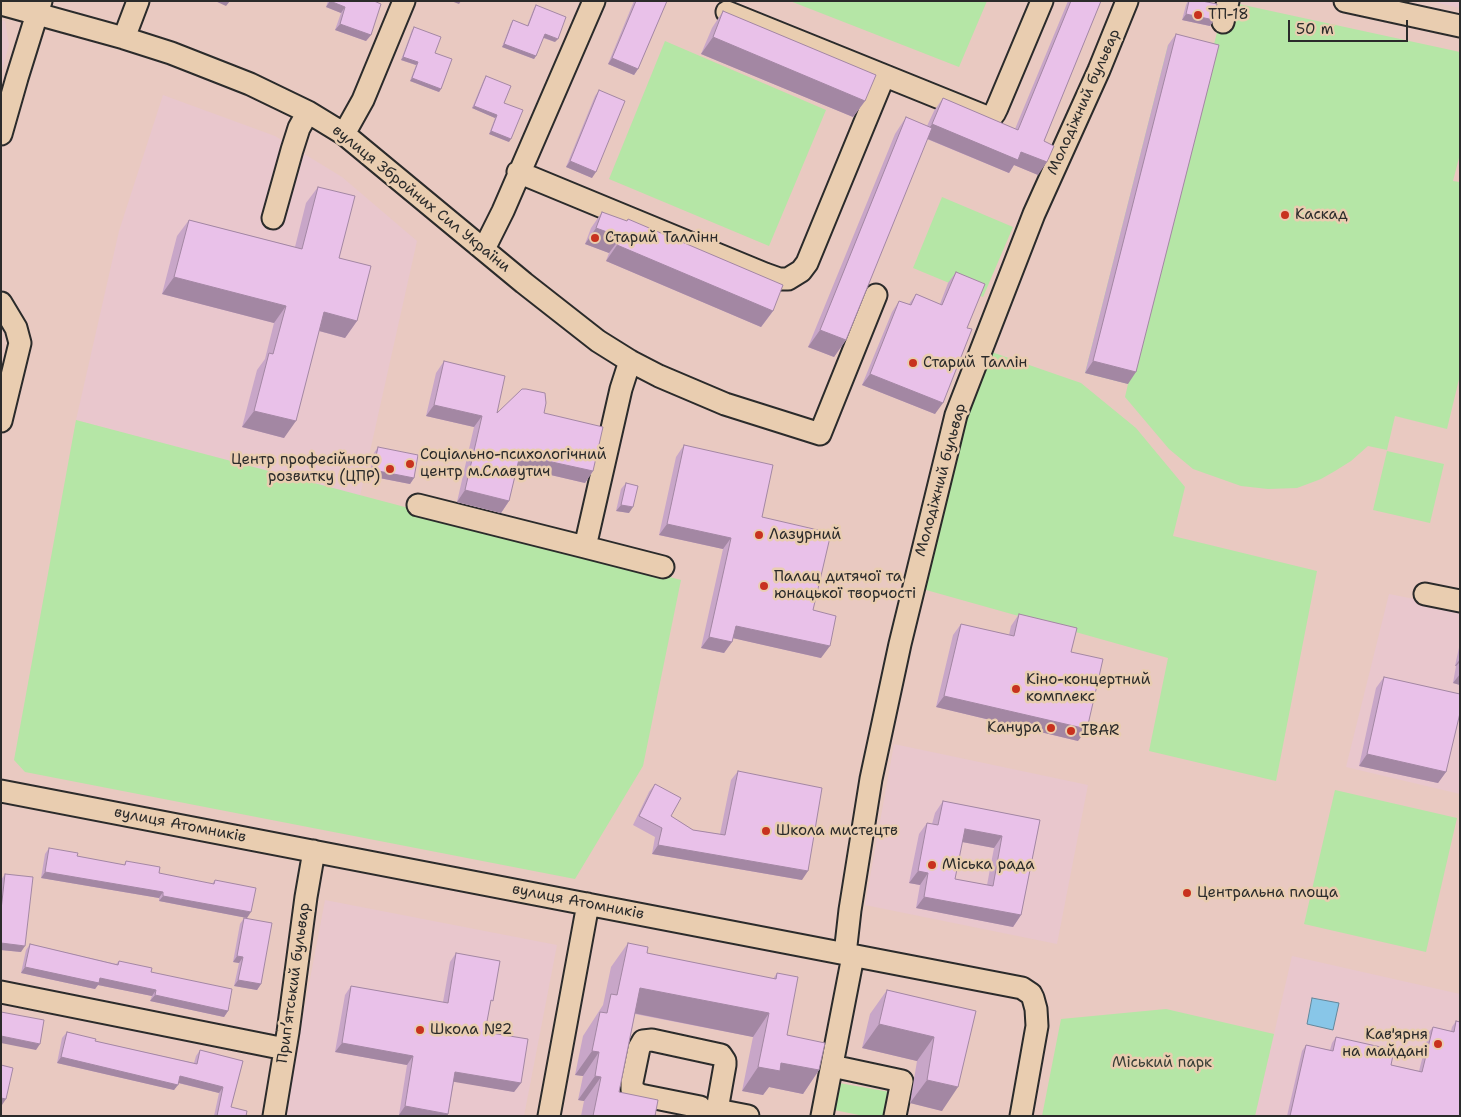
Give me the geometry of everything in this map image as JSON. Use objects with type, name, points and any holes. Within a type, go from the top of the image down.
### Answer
[{"type":"street","points":[[124,38],[138,1]]},
{"type":"street","points":[[344,134],[363,100],[404,1]]},
{"type":"street","points":[[484,249],[503,211],[518,172],[594,1]]},
{"type":"street","points":[[727,12],[987,117],[991,116],[997,108],[1042,1]]},
{"type":"street","name":"Молодіжний бульвар","points":[[822,1116],[832,1066],[849,955],[850,910],[871,779],[908,611],[956,415],[1034,214],[1099,70],[1127,1]]},
{"type":"street","points":[[1345,1],[1460,26]]},
{"type":"street","name":"вулиця Збройних Сил України","points":[[1,4],[39,7],[232,76],[308,112],[344,134],[598,341],[630,361],[703,396],[820,434],[876,295]]},
{"type":"street","points":[[1,134],[39,7]]},
{"type":"street","points":[[518,172],[765,274],[779,279],[788,279],[801,272],[807,263],[884,76]]},
{"type":"street","points":[[273,218],[299,128],[308,112]]},
{"type":"street","points":[[1,304],[16,328],[20,343],[1,421]]},
{"type":"street","points":[[585,547],[621,390],[630,361]]},
{"type":"street","points":[[418,505],[663,566]]},
{"type":"street","points":[[1425,594],[1460,601]]},
{"type":"street","name":"вулиця Атомників","points":[[1,791],[1022,988],[1030,994],[1036,1009],[1037,1026],[1021,1116]]},
{"type":"street","name":"Припʼятський бульвар","points":[[274,1116],[314,851]]},
{"type":"street","points":[[549,1116],[588,904]]},
{"type":"street","points":[[1,992],[285,1049]]},
{"type":"street","points":[[832,1066],[902,1081],[894,1116]]},
{"type":"street","points":[[705,1111],[748,1116]]},
{"type":"shaded area","points":[[1430,1],[1460,1],[1460,8]]},
{"type":"shaded area","points":[[1,20],[5,21],[9,45],[1,74]]},
{"type":"shaded area","points":[[163,95],[275,136],[342,177],[417,241],[360,496],[76,420],[119,231]]},
{"type":"shaded area","points":[[1389,594],[1460,608],[1460,794],[1346,767]]},
{"type":"shaded area","points":[[894,744],[1088,785],[1057,944],[865,905]]},
{"type":"shaded area","name":"Школа №2","points":[[325,900],[557,945],[524,1116],[284,1116]]},
{"type":"shaded area","points":[[1292,956],[1460,994],[1460,1116],[1255,1116]]},
{"type":"green space","points":[[790,1],[987,1],[959,67]]},
{"type":"green space","name":"Каскад","points":[[1225,1],[1460,52],[1460,154],[1453,181],[1460,182],[1460,375],[1447,429],[1395,416],[1387,450],[1368,446],[1351,461],[1335,471],[1321,479],[1297,488],[1268,489],[1241,486],[1193,469],[1169,449],[1125,397],[1128,384],[1085,373],[1168,45],[1211,56]]},
{"type":"green space","points":[[665,41],[826,110],[769,246],[609,179]]},
{"type":"green space","points":[[942,197],[1013,227],[983,297],[913,268]]},
{"type":"green space","points":[[983,349],[1081,383],[1136,428],[1185,487],[1173,536],[1317,571],[1276,781],[1149,751],[1168,658],[919,588]]},
{"type":"green space","points":[[76,420],[681,580],[643,766],[575,879],[25,772],[14,760]]},
{"type":"green space","points":[[1387,451],[1444,464],[1430,523],[1373,510]]},
{"type":"green space","points":[[1335,790],[1457,818],[1426,952],[1304,924]]},
{"type":"green space","name":"Міський парк","points":[[1166,1009],[1274,1034],[1255,1116],[1042,1116],[1061,1019]]},
{"type":"green space","points":[[839,1083],[890,1092],[886,1116],[864,1116],[834,1110]]},
{"type":"water","points":[[1312,998],[1339,1003],[1333,1030],[1307,1024]]},
{"type":"building","points":[[330,1],[374,1],[381,4],[371,35],[340,24],[345,7]]},
{"type":"building","points":[[636,1],[667,1],[638,69],[612,58]]},
{"type":"building","points":[[1071,1],[1101,1],[1044,141],[1054,146],[1047,162],[1021,152],[1018,160],[932,124],[943,98],[1018,130]]},
{"type":"building","points":[[1189,1],[1217,4],[1214,20],[1186,14]]},
{"type":"building","points":[[536,5],[566,17],[558,39],[545,34],[536,56],[504,44],[513,20],[528,26]]},
{"type":"building","points":[[723,11],[876,75],[865,101],[713,37]]},
{"type":"building","points":[[414,27],[441,37],[435,53],[452,59],[441,89],[412,78],[418,62],[403,57]]},
{"type":"building","points":[[1176,34],[1219,45],[1136,372],[1093,361]]},
{"type":"building","points":[[486,76],[511,86],[504,103],[523,110],[511,139],[491,131],[497,115],[474,106]]},
{"type":"building","points":[[599,90],[625,101],[596,172],[570,161]]},
{"type":"building","points":[[906,117],[932,128],[846,340],[820,330]]},
{"type":"building","points":[[318,187],[355,196],[339,258],[371,266],[357,321],[324,312],[296,421],[254,411],[269,353],[273,354],[286,306],[174,277],[189,220],[302,249]]},
{"type":"building","points":[[602,212],[627,221],[628,219],[783,285],[773,311],[617,245],[621,237],[596,228]]},
{"type":"building","name":"Старий Таллін","points":[[956,272],[985,284],[967,328],[972,329],[943,403],[870,374],[899,301],[911,305],[916,294],[942,305]]},
{"type":"building","points":[[444,361],[505,376],[497,413],[522,389],[526,389],[545,393],[544,413],[603,427],[593,471],[520,455],[509,501],[465,490],[482,416],[434,405]]},
{"type":"building","name":"Палац дитячої та юнацької творчості","points":[[684,445],[773,465],[762,517],[831,533],[813,610],[836,616],[830,646],[736,626],[732,642],[709,637],[731,538],[667,524]]},
{"type":"building","points":[[378,447],[418,455],[414,478],[373,470]]},
{"type":"building","points":[[626,483],[638,486],[633,507],[621,505]]},
{"type":"building","name":"Кіно-концертний комплекс","points":[[1019,614],[1077,628],[1071,652],[1103,659],[1087,729],[944,696],[961,624],[1014,636]]},
{"type":"building","points":[[1384,677],[1460,694],[1460,713],[1446,772],[1367,754]]},
{"type":"building","name":"Школа мистецтв","points":[[738,771],[822,788],[808,871],[658,845],[662,828],[639,816],[655,784],[681,798],[671,816],[693,830],[725,835]]},
{"type":"building","name":"Міська рада","points":[[943,801],[1040,820],[1021,915],[924,897],[928,873],[918,871],[927,823],[938,825]],"holes":[[[965,829],[1002,836],[993,886],[955,879]]]},
{"type":"building","points":[[49,848],[78,853],[77,856],[125,865],[126,861],[160,867],[159,873],[214,884],[215,880],[256,888],[251,912],[163,896],[163,892],[45,872]]},
{"type":"building","points":[[5,874],[33,877],[25,946],[1,943],[1,910]]},
{"type":"building","points":[[244,918],[272,923],[261,984],[238,980],[243,957],[237,956]]},
{"type":"building","points":[[628,943],[648,947],[647,953],[776,979],[777,973],[798,977],[787,1035],[825,1043],[819,1070],[781,1063],[780,1071],[758,1067],[769,1013],[640,988],[619,1092],[658,1100],[655,1116],[593,1116],[601,1077],[595,1076],[599,1052],[592,1051],[600,1012],[607,1013],[611,994],[617,995]]},
{"type":"building","points":[[30,944],[118,965],[119,961],[152,968],[151,972],[232,989],[228,1011],[155,995],[156,990],[100,978],[99,983],[25,967]]},
{"type":"building","points":[[456,953],[500,961],[485,1032],[528,1039],[521,1083],[455,1072],[448,1114],[405,1106],[413,1056],[342,1043],[351,986],[448,1003]]},
{"type":"building","points":[[887,990],[976,1011],[958,1087],[927,1080],[934,1037],[879,1024]]},
{"type":"building","points":[[1,1012],[44,1020],[40,1044],[1,1036]]},
{"type":"building","points":[[1456,1021],[1460,1022],[1460,1116],[1290,1116],[1306,1045],[1333,1051],[1336,1037],[1394,1050],[1391,1065],[1422,1072],[1433,1027],[1454,1032]]},
{"type":"building","points":[[67,1032],[96,1039],[95,1041],[197,1064],[200,1050],[243,1061],[231,1107],[247,1111],[246,1116],[217,1116],[223,1087],[180,1076],[178,1085],[61,1057]]},
{"type":"building","points":[[1,1065],[13,1068],[6,1099],[1,1098]]},
{"type":"place","name":"ТП-18","points":[[1198,15]]},
{"type":"place","name":"Каскад","points":[[1285,215]]},
{"type":"place","name":"Старий Таллінн","points":[[595,238]]},
{"type":"place","name":"Старий Таллін","points":[[913,363]]},
{"type":"place","name":"Соціально-психологічний центр м.Славутич","points":[[410,464]]},
{"type":"place","name":"Центр професійного розвитку (ЦПР)","points":[[390,469]]},
{"type":"place","name":"Лазурний","points":[[759,535]]},
{"type":"place","name":"Палац дитячої та юнацької творчості","points":[[764,586]]},
{"type":"place","name":"Кіно-концертний комплекс","points":[[1016,689]]},
{"type":"place","name":"Канура","points":[[1051,728]]},
{"type":"place","name":"IBAR","points":[[1071,731]]},
{"type":"place","name":"Школа мистецтв","points":[[766,831]]},
{"type":"place","name":"Міська рада","points":[[932,865]]},
{"type":"place","name":"Центральна площа","points":[[1187,893]]},
{"type":"place","name":"Школа №2","points":[[420,1030]]},
{"type":"place","name":"Кав'ярня на майдані","points":[[1438,1044]]}]
